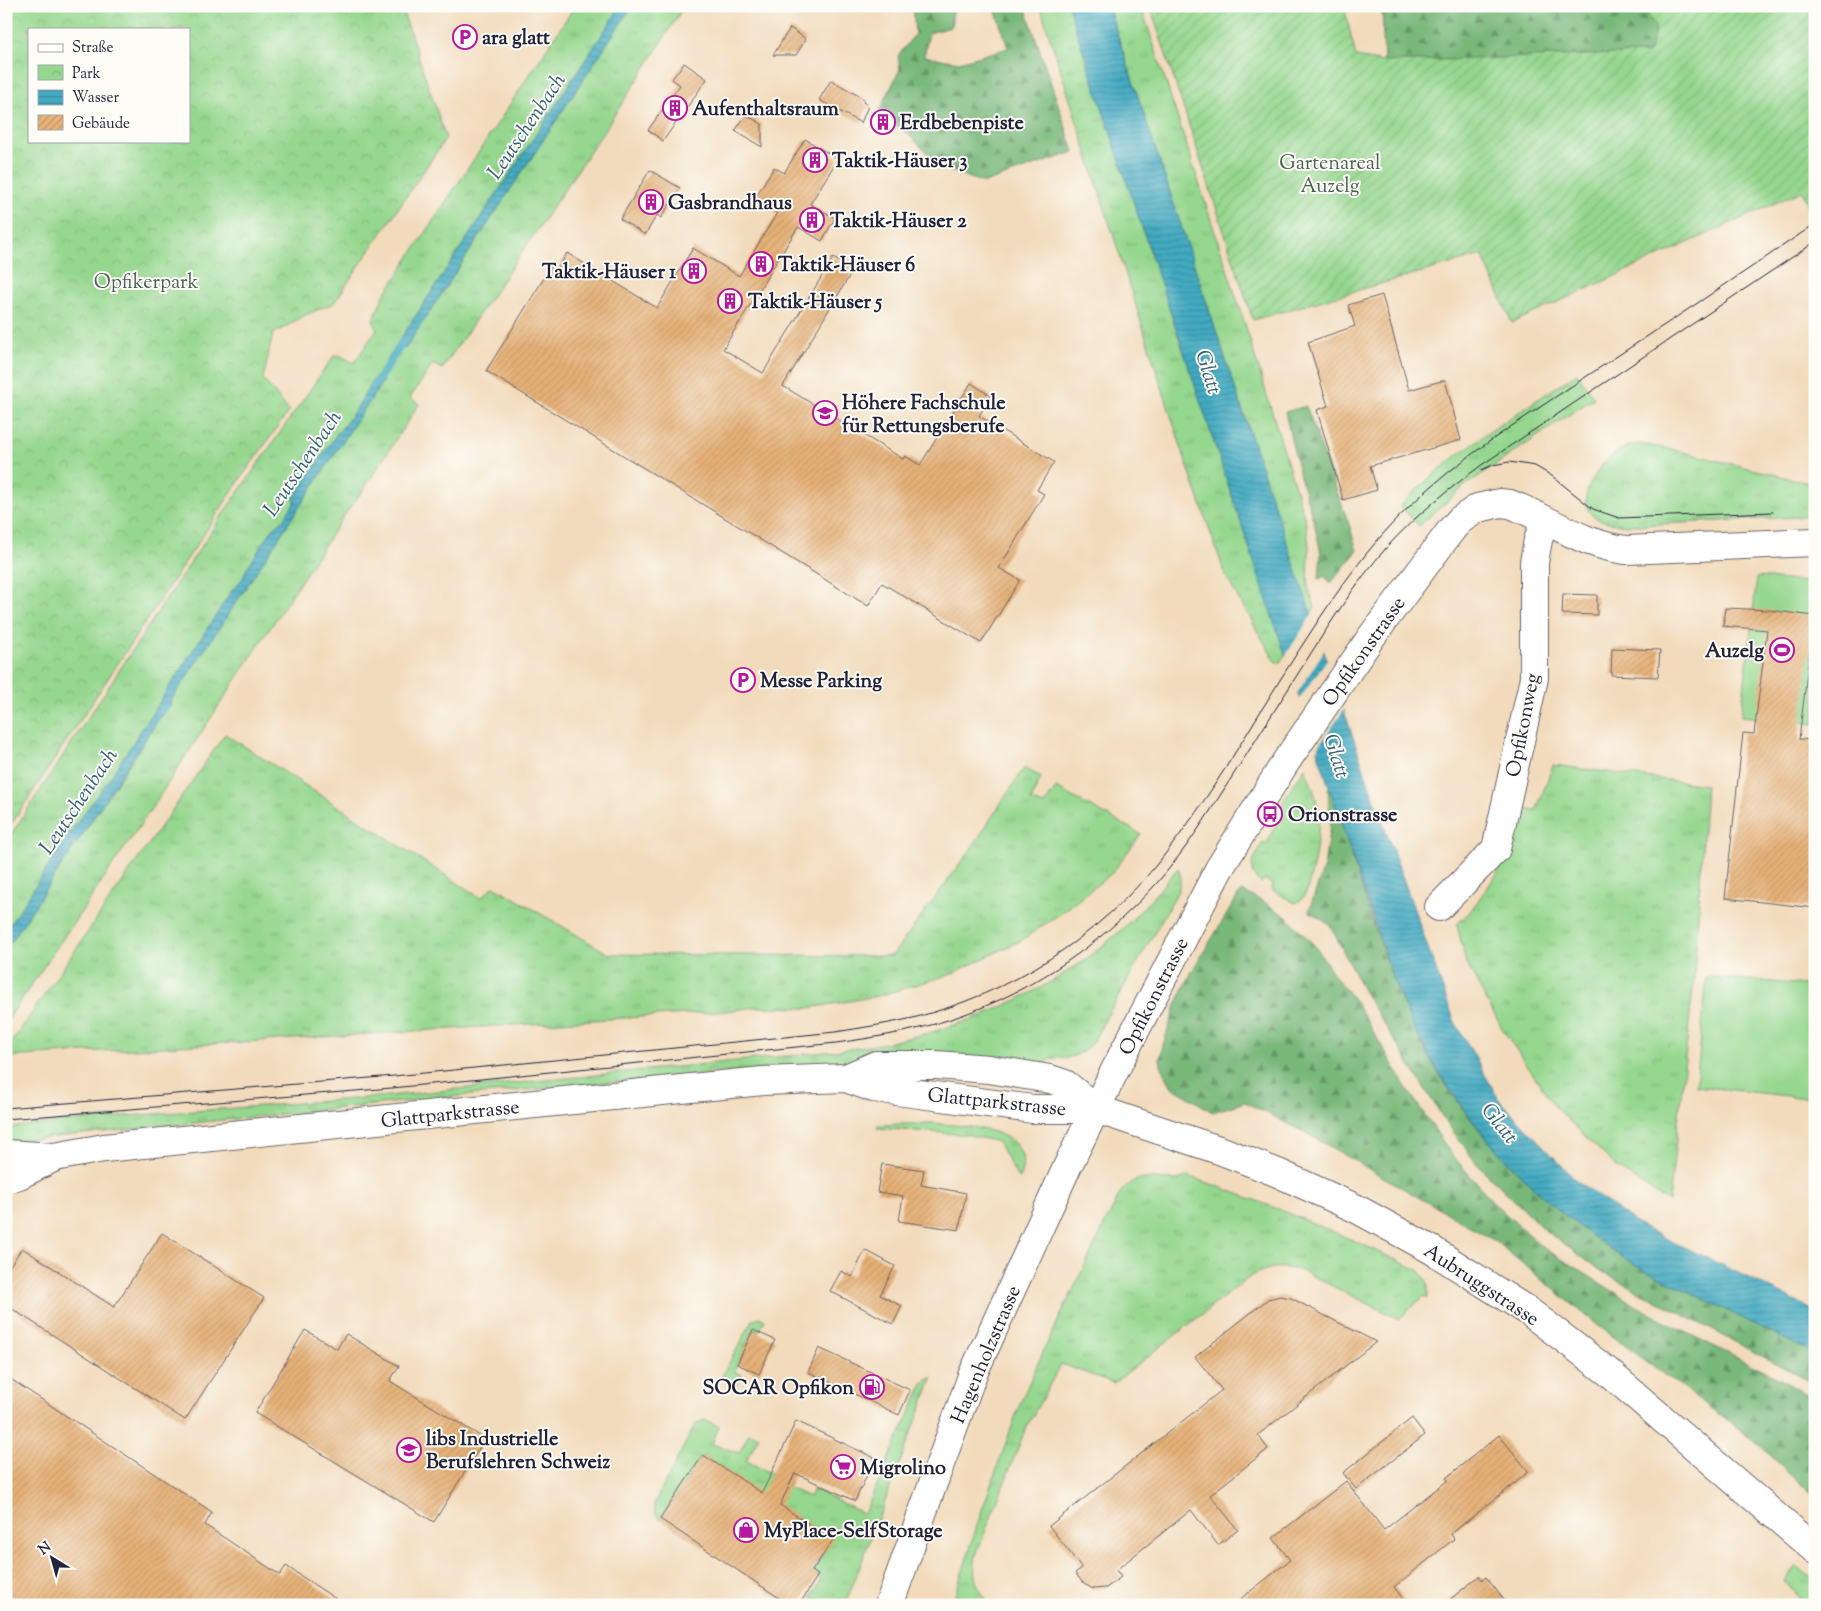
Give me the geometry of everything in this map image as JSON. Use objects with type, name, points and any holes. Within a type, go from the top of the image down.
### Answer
[{"type":"street","name":"Opfikonstrasse","points":[[1096,1109],[1219,869],[1285,763],[1372,636],[1452,529],[1468,513],[1478,508],[1500,503],[1510,504],[1580,538],[1605,547],[1626,550],[1815,542]]},
{"type":"street","name":"Opfikonweg","points":[[1439,906],[1496,849],[1534,678],[1534,562],[1544,520]]},
{"type":"street","name":"Glattparkstrasse","points":[[6,1154],[54,1157],[104,1148],[763,1081],[846,1078],[874,1088],[1033,1109],[1096,1109]]},
{"type":"street","name":"Aubruggstrasse","points":[[1096,1109],[1278,1173],[1355,1208],[1472,1274],[1528,1311],[1607,1371],[1815,1550]]},
{"type":"street","name":"Hagenholzstrasse","points":[[889,1605],[972,1376],[1068,1165],[1096,1109]]},
{"type":"street","name":"Glattparkstrasse","points":[[6,1179],[19,1175],[54,1157]]},
{"type":"green space","name":"Opfikerpark","points":[[6,6],[401,6],[446,138],[334,303],[305,315],[273,334],[263,379],[289,411],[243,475],[6,832]]},
{"type":"green space","points":[[575,6],[621,6],[397,344],[405,349],[632,6],[684,6],[595,144],[442,369],[433,364],[410,398],[419,404],[149,812],[6,1022],[6,946],[11,942],[162,715],[171,705],[170,702],[383,381],[375,377],[358,406],[338,432],[294,498],[295,502],[283,520],[274,528],[247,568],[243,578],[233,589],[110,778],[79,820],[9,926],[6,934],[6,842],[216,524],[331,360],[334,356],[339,355],[354,363],[377,329],[373,320],[383,297]]},
{"type":"green space","points":[[913,6],[951,6],[953,12],[951,27],[929,33],[924,56],[959,62],[1008,48],[994,6],[1025,6],[1074,152],[984,183],[943,168],[907,133],[879,112],[900,69],[898,56],[915,34]]},
{"type":"green space","points":[[1040,6],[1068,6],[1279,636],[1265,478],[1108,6],[1141,6],[1245,324],[1306,523],[1309,546],[1308,587],[1315,607],[1279,664],[1275,661],[1226,577],[1183,453]]},
{"type":"green space","name":"Gartenareal Auzelg","points":[[1150,6],[1344,6],[1356,57],[1384,62],[1649,53],[1656,28],[1642,6],[1815,6],[1815,216],[1813,217],[1802,191],[1512,323],[1482,255],[1253,320]]},
{"type":"green space","points":[[1382,6],[1642,6],[1656,28],[1649,53],[1384,62]]},
{"type":"green space","points":[[1577,373],[1594,398],[1466,485],[1419,526],[1400,506],[1463,451]]},
{"type":"green space","points":[[1306,406],[1357,551],[1331,583],[1324,576],[1319,579],[1321,553],[1299,473],[1285,412]]},
{"type":"green space","points":[[1639,444],[1671,449],[1813,484],[1815,485],[1815,514],[1796,517],[1640,525],[1614,524],[1596,518],[1587,507],[1586,499],[1591,481],[1602,465],[1614,454],[1626,447]]},
{"type":"green space","name":"Auzelg","points":[[1757,577],[1815,583],[1815,724],[1741,716]]},
{"type":"green space","points":[[225,734],[481,898],[494,886],[609,954],[892,956],[969,852],[1024,768],[1041,777],[1031,801],[1044,805],[1056,788],[1141,834],[1112,873],[1064,911],[1022,940],[949,975],[878,996],[809,1008],[756,1007],[719,1012],[6,1057],[6,1050]]},
{"type":"green space","points":[[1553,765],[1706,785],[1694,979],[1669,1202],[1618,1168],[1556,1108],[1503,1030],[1466,963],[1457,924],[1469,913],[1497,874],[1520,808],[1536,811]]},
{"type":"green space","points":[[1305,768],[1313,788],[1319,816],[1310,882],[1302,899],[1295,903],[1275,892],[1272,889],[1273,885],[1264,879],[1261,883],[1253,873],[1252,868],[1263,842],[1267,843],[1276,826],[1272,824],[1287,794]]},
{"type":"green space","points":[[1328,788],[1332,795],[1379,940],[1400,997],[1431,1061],[1454,1097],[1480,1131],[1508,1163],[1539,1193],[1606,1246],[1641,1268],[1815,1354],[1815,1384],[1604,1273],[1547,1232],[1477,1164],[1442,1116],[1364,992],[1330,925],[1309,911],[1324,867],[1330,825]]},
{"type":"green space","points":[[1178,868],[1181,878],[1178,891],[1092,1043],[1073,1056],[1051,1058],[1046,1064],[926,1055],[480,1094],[6,1142],[6,1128],[103,1118],[378,1097],[826,1052],[874,1045],[919,1035],[948,1027],[1004,1006],[1056,979],[1105,944],[1125,927]]},
{"type":"green space","points":[[1241,891],[1264,902],[1288,918],[1316,947],[1337,979],[1357,1004],[1404,1084],[1452,1155],[1495,1204],[1542,1247],[1637,1306],[1784,1381],[1815,1400],[1815,1497],[1754,1440],[1600,1327],[1495,1241],[1306,1133],[1245,1102],[1213,1112],[1172,1087],[1162,1069],[1160,1059],[1176,1005],[1192,971]]},
{"type":"green space","points":[[1707,976],[1815,986],[1815,1099],[1696,1086]]},
{"type":"green space","points":[[932,1123],[980,1129],[1010,1139],[1019,1149],[1023,1162],[1019,1180],[998,1142],[969,1135],[877,1128],[878,1125]]},
{"type":"green space","points":[[1188,1176],[1306,1220],[1420,1271],[1428,1283],[1428,1298],[1424,1296],[1399,1319],[1302,1271],[1288,1268],[1264,1270],[1251,1276],[1114,1383],[1061,1364],[1025,1430],[976,1555],[975,1578],[986,1599],[984,1605],[952,1605],[982,1510],[1021,1401],[1120,1193],[1126,1186],[1138,1180],[1176,1180]]},
{"type":"green space","points":[[759,1317],[765,1320],[758,1332],[753,1330],[734,1371],[742,1375],[736,1386],[725,1381],[722,1376],[753,1320]]},
{"type":"green space","points":[[933,1377],[845,1605],[815,1605],[818,1600],[811,1597],[821,1581],[818,1575],[813,1572],[832,1540],[703,1455],[660,1519],[655,1513],[654,1504],[695,1425],[704,1420],[719,1426],[712,1444],[739,1453],[749,1433],[759,1436],[746,1461],[791,1483],[788,1487],[809,1497],[812,1491],[816,1490],[864,1514],[924,1382]]},
{"type":"green space","points":[[1797,1566],[1815,1581],[1815,1605],[1807,1605],[1784,1581]]},
{"type":"water","points":[[621,6],[632,6],[405,349],[397,344]]},
{"type":"water","name":"Glatt","points":[[1068,6],[1108,6],[1369,784],[1454,1020],[1500,1101],[1576,1180],[1640,1226],[1784,1295],[1815,1312],[1815,1354],[1641,1268],[1571,1220],[1509,1164],[1456,1098],[1433,1063],[1410,1019],[1390,969]]},
{"type":"water","points":[[375,377],[383,381],[170,702],[171,705],[161,715],[11,942],[6,946],[6,934],[9,926],[79,820],[110,778],[233,589],[243,578],[247,568],[274,527],[283,520],[295,502],[294,498],[338,432],[358,406]]},
{"type":"pier","points":[[1313,613],[1325,649],[1296,695],[1284,658]]},
{"type":"pier","points":[[1328,658],[1345,708],[1315,752],[1298,701]]},
{"type":"building","points":[[790,28],[806,39],[796,55],[773,55]]},
{"type":"building","name":"Aufenthaltsraum","points":[[684,63],[707,79],[663,141],[648,130],[680,85],[672,79]]},
{"type":"building","points":[[831,80],[864,99],[863,102],[868,106],[861,123],[819,100]]},
{"type":"building","points":[[746,115],[762,124],[762,147],[735,131]]},
{"type":"building","points":[[805,139],[838,159],[810,204],[835,218],[822,241],[798,227],[723,349],[763,373],[833,258],[853,270],[783,386],[903,459],[905,456],[920,465],[971,383],[991,396],[979,416],[1054,462],[1037,490],[1044,494],[999,568],[1020,580],[981,643],[882,583],[868,606],[486,371],[551,267],[557,270],[567,253],[657,308],[693,248],[739,276],[777,213],[754,199],[774,167],[784,173]]},
{"type":"building","name":"Gasbrandhaus","points":[[650,170],[680,188],[661,218],[657,215],[645,235],[620,219]]},
{"type":"building","points":[[1382,295],[1409,390],[1445,380],[1461,440],[1370,466],[1377,490],[1343,500],[1317,410],[1328,406],[1308,342],[1355,326],[1348,305]]},
{"type":"building","points":[[1563,594],[1597,595],[1597,615],[1562,614]]},
{"type":"building","points":[[1725,608],[1769,610],[1814,616],[1799,739],[1815,740],[1815,908],[1725,898],[1743,733],[1754,734],[1767,630],[1723,626]]},
{"type":"building","points":[[1612,648],[1660,650],[1658,677],[1611,675]]},
{"type":"building","points":[[882,1164],[924,1170],[921,1185],[966,1193],[959,1230],[899,1221],[903,1196],[877,1192]]},
{"type":"building","points":[[162,1233],[264,1298],[185,1420],[6,1305],[6,1272],[22,1248],[114,1307]]},
{"type":"building","points":[[865,1250],[895,1266],[880,1295],[902,1306],[893,1324],[830,1291],[841,1271],[852,1277]]},
{"type":"building","points":[[1280,1296],[1291,1298],[1376,1342],[1258,1435],[1268,1449],[1210,1495],[1238,1530],[1218,1545],[1191,1510],[1116,1570],[1121,1577],[1106,1588],[1093,1589],[1084,1584],[1075,1573],[1082,1568],[1049,1526],[1222,1390],[1195,1357],[1268,1299]]},
{"type":"building","points":[[305,1330],[337,1349],[346,1334],[399,1366],[390,1381],[485,1439],[434,1522],[255,1413]]},
{"type":"building","points":[[753,1330],[775,1340],[759,1374],[737,1364]]},
{"type":"building","points":[[819,1348],[910,1390],[899,1415],[808,1372]]},
{"type":"building","points":[[6,1376],[212,1512],[205,1525],[280,1575],[286,1566],[345,1605],[6,1605]]},
{"type":"building","points":[[1412,1418],[1425,1435],[1356,1489],[1343,1473]]},
{"type":"building","name":"MyPlace-SelfStorage","points":[[796,1421],[875,1458],[855,1501],[795,1473],[780,1505],[833,1540],[812,1571],[818,1575],[799,1605],[790,1605],[660,1519],[703,1455],[762,1493]]},
{"type":"building","points":[[1499,1435],[1529,1472],[1451,1534],[1454,1539],[1394,1587],[1408,1605],[1233,1605],[1290,1560],[1273,1538],[1346,1481],[1384,1530],[1448,1480],[1446,1478]]},
{"type":"building","points":[[1479,1576],[1482,1580],[1486,1577],[1508,1605],[1443,1605]]},
{"type":"waterway","name":"Leutschenbach","points":[[374,386],[405,339]]},
{"type":"tram line","points":[[6,1108],[394,1076],[835,1032],[913,1018],[984,994],[1051,958],[1081,937],[1137,887],[1162,858],[1195,814],[1343,584],[1375,543],[1411,505],[1449,472],[1490,441],[1815,224]]},
{"type":"tram line","points":[[6,1119],[392,1088],[836,1043],[926,1027],[1000,1000],[1029,985],[1084,949],[1110,929],[1157,883],[1203,822],[1344,603],[1376,560],[1409,524],[1483,464],[1815,242]]},
{"type":"tram line","points":[[1481,470],[1493,465],[1509,462],[1535,466],[1552,476],[1593,509],[1619,518],[1773,512]]},
{"type":"place","name":"ara glatt","points":[[465,37]]},
{"type":"place","name":"Aufenthaltsraum","points":[[675,108]]},
{"type":"place","name":"Erdbebenpiste","points":[[883,122]]},
{"type":"place","name":"Taktik-Häuser 3","points":[[815,160]]},
{"type":"place","name":"Gasbrandhaus","points":[[651,202]]},
{"type":"place","name":"Taktik-Häuser 2","points":[[812,220]]},
{"type":"place","name":"Taktik-Häuser 6","points":[[761,264]]},
{"type":"place","name":"Taktik-Häuser 1","points":[[694,271]]},
{"type":"place","name":"Taktik-Häuser 5","points":[[730,301]]},
{"type":"place","name":"Höhere Fachschule für Rettungsberufe","points":[[825,413]]},
{"type":"place","name":"Auzelg","points":[[1782,650]]},
{"type":"place","name":"Messe Parking","points":[[743,680]]},
{"type":"place","name":"Orionstrasse","points":[[1270,814]]},
{"type":"place","name":"SOCAR Opfikon","points":[[872,1387]]},
{"type":"place","name":"libs Industrielle Berufslehren Schweiz","points":[[409,1450]]},
{"type":"place","name":"Migrolino","points":[[843,1467]]},
{"type":"place","name":"MyPlace-SelfStorage","points":[[746,1530]]}]
